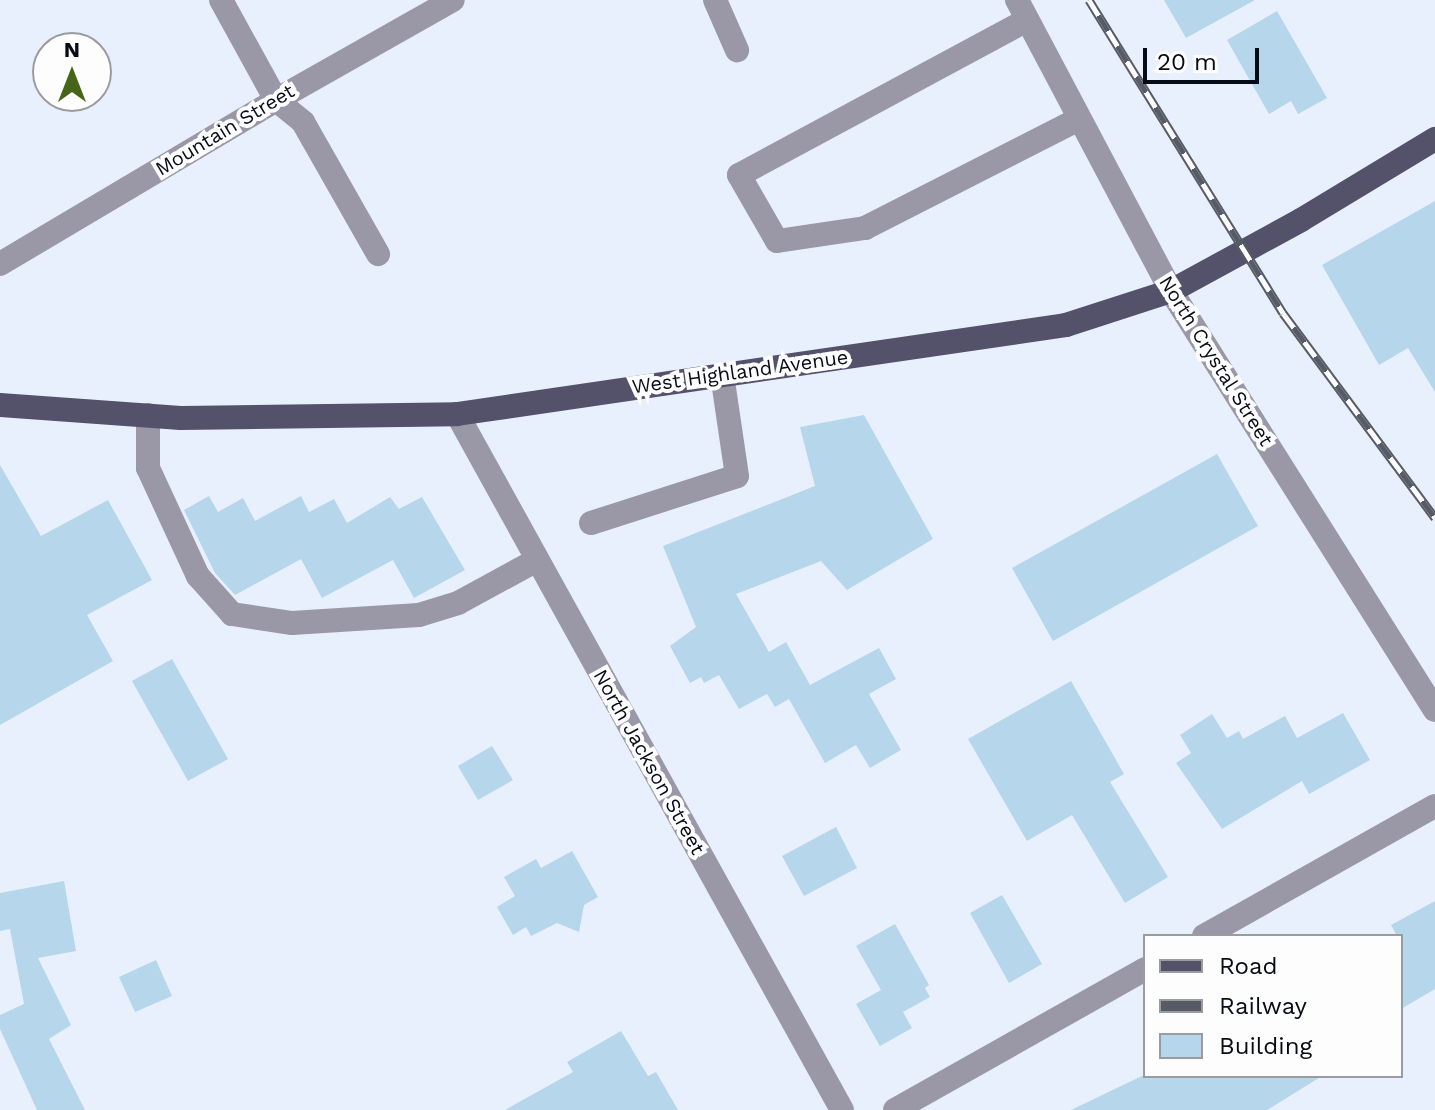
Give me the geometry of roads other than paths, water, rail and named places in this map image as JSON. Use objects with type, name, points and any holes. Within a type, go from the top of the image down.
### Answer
[{"type":"main road","name":"West Highland Avenue","points":[[0,405],[148,415],[457,414],[1066,325],[1171,291],[1301,220],[1435,139]]},
{"type":"street","points":[[221,0],[276,100],[303,122],[378,254]]},
{"type":"street","name":"Mountain Street","points":[[0,264],[276,100],[453,0]]},
{"type":"street","points":[[715,0],[737,50]]},
{"type":"street","points":[[1022,10],[739,175],[777,241],[865,228],[1079,119]]},
{"type":"street","name":"North Crystal Street","points":[[1022,10],[1171,291],[1435,710]]},
{"type":"street","points":[[591,523],[737,476],[722,375]]},
{"type":"street","name":"North Jackson Street","points":[[457,414],[842,1110]]},
{"type":"street","points":[[148,415],[148,468],[198,576],[232,614],[292,623],[419,615],[458,603],[537,560]]},
{"type":"street","points":[[1208,934],[1435,806]]},
{"type":"street","points":[[895,1110],[1143,970]]},
{"type":"railway","points":[[1089,0],[1283,313],[1435,518]]}]
